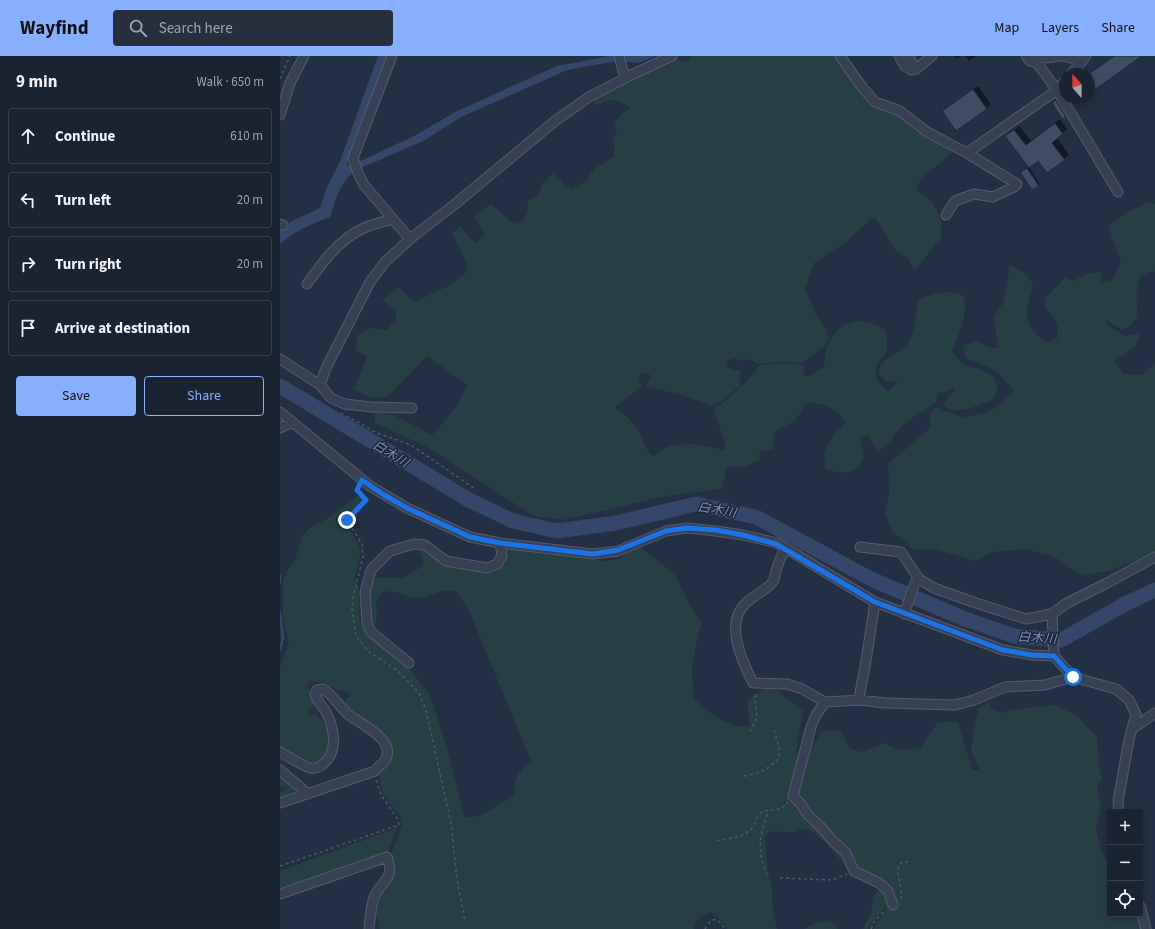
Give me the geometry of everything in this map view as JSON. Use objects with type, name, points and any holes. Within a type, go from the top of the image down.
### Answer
[{"type":"street","points":[[280,115],[290,83],[304,56]]},
{"type":"street","points":[[392,56],[353,158],[364,185],[410,239]]},
{"type":"street","points":[[320,385],[326,368],[370,282],[385,262],[410,239],[454,205],[555,121],[590,97],[625,78],[672,56]]},
{"type":"street","points":[[840,56],[862,87],[875,102],[900,111],[927,132],[967,153],[1017,184],[1014,187],[993,197],[974,194],[955,202],[946,215]]},
{"type":"street","points":[[899,56],[905,66],[911,70],[916,62],[925,56]]},
{"type":"street","points":[[908,56],[916,62]]},
{"type":"street","points":[[916,62],[932,56]]},
{"type":"street","points":[[1033,59],[1062,56],[1084,59]]},
{"type":"street","points":[[1033,59],[1057,90],[1118,192]]},
{"type":"street","points":[[1076,68],[1084,59]]},
{"type":"street","points":[[620,60],[625,78]]},
{"type":"street","points":[[967,153],[1059,88]]},
{"type":"street","points":[[307,284],[333,251],[348,238],[364,228],[393,219]]},
{"type":"street","points":[[280,359],[320,385],[331,398],[345,404],[371,407],[412,408]]},
{"type":"street","points":[[280,412],[362,480],[384,495],[407,508],[470,537],[500,543],[593,554],[618,550],[666,531],[687,528],[716,530],[743,535],[785,548],[875,602],[904,614],[1003,650],[1032,655],[1053,652]]},
{"type":"street","points":[[280,428],[292,422]]},
{"type":"street","points":[[409,663],[370,632],[367,623],[365,592],[370,570],[390,551],[414,544],[425,545],[446,561],[487,568],[497,564],[502,556],[500,543]]},
{"type":"street","points":[[860,547],[900,552],[917,581],[973,602],[1026,619],[1052,614],[1067,603],[1155,557]]},
{"type":"street","points":[[785,548],[774,579],[769,586],[746,602],[741,608],[737,621],[736,633],[738,645],[748,672],[754,683],[787,684],[802,689],[825,702],[860,700],[885,703],[955,705],[974,700],[1005,687],[1045,685],[1073,677],[1116,690],[1129,700],[1136,714],[1118,801],[1119,809]]},
{"type":"street","points":[[904,614],[917,581]]},
{"type":"street","points":[[860,700],[875,602]]},
{"type":"street","points":[[1052,614],[1053,652],[1073,677]]},
{"type":"street","points":[[280,752],[311,768],[320,767],[331,756],[334,747],[334,736],[327,713],[320,706],[315,693],[317,690],[323,689],[328,692],[348,714],[382,738],[387,748],[387,756],[375,771],[280,803]]},
{"type":"street","points":[[825,702],[816,715],[811,728],[792,796],[800,803],[808,815],[846,853],[854,871],[879,883],[888,891],[893,905]]},
{"type":"street","points":[[1132,729],[1155,713]]},
{"type":"street","points":[[280,770],[308,794]]},
{"type":"street","points":[[280,894],[387,857],[390,865],[390,873],[374,896],[369,929]]},
{"type":"street","points":[[1143,917],[1146,929]]},
{"type":"path","points":[[280,79],[290,56]]},
{"type":"path","points":[[336,409],[377,433],[410,445],[476,488]]},
{"type":"path","points":[[362,480],[357,490],[366,500],[347,520],[362,544],[363,557],[353,598],[352,609],[356,636],[368,651],[398,671],[419,693],[426,710],[451,823],[457,879],[465,921]]},
{"type":"path","points":[[750,732],[757,717],[755,698],[758,683]]},
{"type":"path","points":[[744,776],[759,773],[768,768],[779,758],[779,748],[774,726]]},
{"type":"path","points":[[280,866],[399,825],[397,818],[381,795],[375,771]]},
{"type":"path","points":[[717,841],[743,835],[754,826],[758,816],[761,813],[781,809],[792,796]]},
{"type":"path","points":[[767,875],[762,860],[760,839],[768,811]]},
{"type":"path","points":[[872,929],[874,922],[882,912],[900,902],[902,895],[898,867],[901,863],[908,862]]},
{"type":"path","points":[[780,878],[832,880],[854,871]]},
{"type":"path","points":[[705,929],[712,920],[715,919],[718,920],[725,929]]},
{"type":"green space","points":[[690,56],[839,56],[874,106],[909,115],[937,130],[951,139],[954,151],[920,180],[917,190],[933,203],[941,219],[941,238],[915,270],[908,258],[896,251],[876,219],[872,218],[845,243],[814,263],[805,289],[817,317],[826,329],[829,339],[823,347],[803,363],[783,362],[758,364],[750,359],[744,361],[733,358],[728,361],[726,366],[733,370],[740,370],[739,378],[741,385],[724,400],[712,406],[688,397],[646,386],[651,375],[640,373],[638,381],[643,386],[615,407],[633,423],[650,453],[653,456],[668,446],[689,444],[724,450],[725,442],[713,409],[727,400],[760,365],[783,363],[804,365],[803,373],[807,377],[824,367],[827,347],[833,336],[846,324],[862,321],[879,326],[887,332],[887,352],[877,364],[875,373],[879,383],[888,391],[897,383],[896,380],[886,382],[879,373],[879,369],[883,362],[907,344],[913,334],[919,299],[947,292],[964,296],[965,303],[964,318],[952,352],[965,366],[979,369],[993,376],[998,391],[991,401],[971,408],[954,411],[946,408],[943,403],[955,390],[952,389],[943,393],[939,392],[936,403],[906,423],[888,444],[879,451],[867,436],[860,439],[864,456],[860,467],[847,472],[835,472],[825,469],[824,452],[833,436],[845,423],[839,414],[832,408],[812,402],[804,405],[802,411],[796,419],[786,426],[776,430],[773,440],[775,449],[759,452],[760,459],[748,465],[740,467],[727,466],[722,489],[666,496],[563,520],[534,516],[425,446],[375,423],[375,412],[396,416],[432,435],[457,406],[467,385],[427,356],[387,397],[371,398],[354,389],[367,357],[356,351],[357,336],[369,328],[387,330],[396,319],[396,310],[382,300],[398,287],[414,302],[448,286],[465,274],[467,265],[452,233],[460,226],[476,244],[485,234],[474,217],[491,204],[514,224],[523,220],[527,211],[528,200],[538,196],[542,184],[554,173],[571,189],[585,182],[594,169],[615,156],[613,137],[617,133],[614,124],[621,114],[630,109],[621,102],[612,100],[593,106],[595,99],[624,81],[676,59],[684,62],[690,59]]},
{"type":"green space","points":[[1149,202],[1155,204],[1155,272],[1152,271],[1140,276],[1136,295],[1138,311],[1134,321],[1123,330],[1107,321],[1106,324],[1126,336],[1140,334],[1136,346],[1115,361],[1123,374],[1141,375],[1155,363],[1155,554],[1108,571],[1082,576],[1055,557],[1026,549],[992,552],[975,561],[935,549],[913,549],[892,531],[885,514],[889,492],[888,464],[930,428],[930,413],[936,407],[962,417],[981,414],[997,407],[1014,391],[995,370],[965,358],[964,346],[977,341],[990,348],[999,347],[993,318],[1003,303],[1008,280],[1009,264],[1027,275],[1033,284],[1027,310],[1029,324],[1039,336],[1047,342],[1057,339],[1058,328],[1055,320],[1045,307],[1045,298],[1066,277],[1073,281],[1087,274],[1102,273],[1101,282],[1112,280],[1121,262],[1108,226],[1125,213]]},
{"type":"green space","points":[[358,495],[362,500],[345,520],[361,551],[355,579],[359,588],[359,612],[361,626],[407,666],[430,695],[447,748],[465,818],[482,815],[514,796],[517,776],[519,772],[531,761],[468,608],[456,592],[445,590],[422,598],[409,597],[392,591],[384,592],[379,596],[376,603],[376,625],[369,624],[365,581],[377,578],[403,578],[421,567],[424,564],[418,547],[426,547],[440,560],[489,570],[505,549],[604,561],[619,559],[627,552],[641,548],[675,574],[689,604],[702,623],[697,639],[692,669],[694,699],[706,710],[720,719],[734,725],[750,726],[747,702],[756,693],[768,685],[773,687],[803,711],[796,751],[800,758],[791,797],[844,855],[851,870],[822,839],[810,830],[798,828],[793,832],[769,832],[765,838],[768,870],[772,885],[772,904],[777,929],[727,929],[722,921],[711,912],[700,918],[694,929],[380,929],[375,913],[379,896],[392,860],[392,852],[402,826],[401,818],[382,792],[378,769],[392,754],[392,745],[385,736],[359,717],[345,704],[347,698],[351,695],[345,691],[336,689],[321,682],[310,681],[308,685],[313,707],[308,711],[312,715],[315,713],[329,732],[329,756],[320,762],[311,762],[280,748],[280,667],[289,642],[283,619],[283,583],[286,573],[295,560],[302,536],[311,527],[325,520]]},
{"type":"green space","points":[[988,703],[994,710],[1001,713],[1015,709],[1055,705],[1076,715],[1097,737],[1099,767],[1102,779],[1097,787],[1101,805],[1096,831],[1102,852],[1107,861],[1107,917],[1143,917],[1143,905],[1147,907],[1152,929],[873,929],[889,903],[868,929],[863,929],[871,913],[873,896],[879,890],[885,893],[886,885],[879,878],[866,875],[855,869],[794,796],[813,744],[822,731],[841,731],[849,748],[862,752],[884,743],[899,750],[921,748],[938,722],[958,722],[972,770],[980,770],[971,751],[979,708]]},
{"type":"green space","points":[[280,772],[299,789],[280,798],[280,792],[289,788],[283,786],[280,788]]},
{"type":"green space","points":[[397,828],[388,852],[280,890],[280,871]]},
{"type":"green space","points":[[828,921],[837,926],[838,929],[804,929],[818,922]]},
{"type":"water","points":[[378,56],[387,56],[350,153],[347,165],[352,165],[414,136],[455,112],[557,66],[610,56],[656,56],[639,63],[617,61],[567,70],[461,117],[423,141],[354,171],[341,187],[330,217],[304,228],[280,244],[280,228],[320,208],[327,187],[340,161]]},
{"type":"building","points":[[1114,56],[1142,56],[1095,90],[1095,70]]},
{"type":"building","points":[[973,89],[987,109],[956,131],[942,111]]},
{"type":"building","points":[[1056,100],[1066,117],[1062,119],[1052,103]]},
{"type":"building","points":[[1055,123],[1063,134],[1052,143],[1065,160],[1047,173],[1038,161],[1029,168],[1005,136],[1014,130],[1026,145]]},
{"type":"building","points":[[1027,168],[1039,186],[1032,190],[1020,172]]},
{"type":"waterway","name":"白木川","points":[[280,386],[469,500],[513,521],[557,531],[616,523],[696,504],[756,517],[873,580],[965,619],[1014,636],[1061,640],[1125,604],[1155,590]]},
{"type":"waterway","points":[[280,575],[280,582]]},
{"type":"waterway","points":[[280,613],[283,638],[280,650]]},
{"type":"route","points":[[347,520],[366,500],[357,490],[362,480],[407,508],[470,537],[500,543],[593,554],[618,550],[666,531],[687,528],[716,530],[743,535],[776,544],[788,549],[875,602],[904,614],[1003,650],[1032,655],[1054,656],[1073,677]]}]
